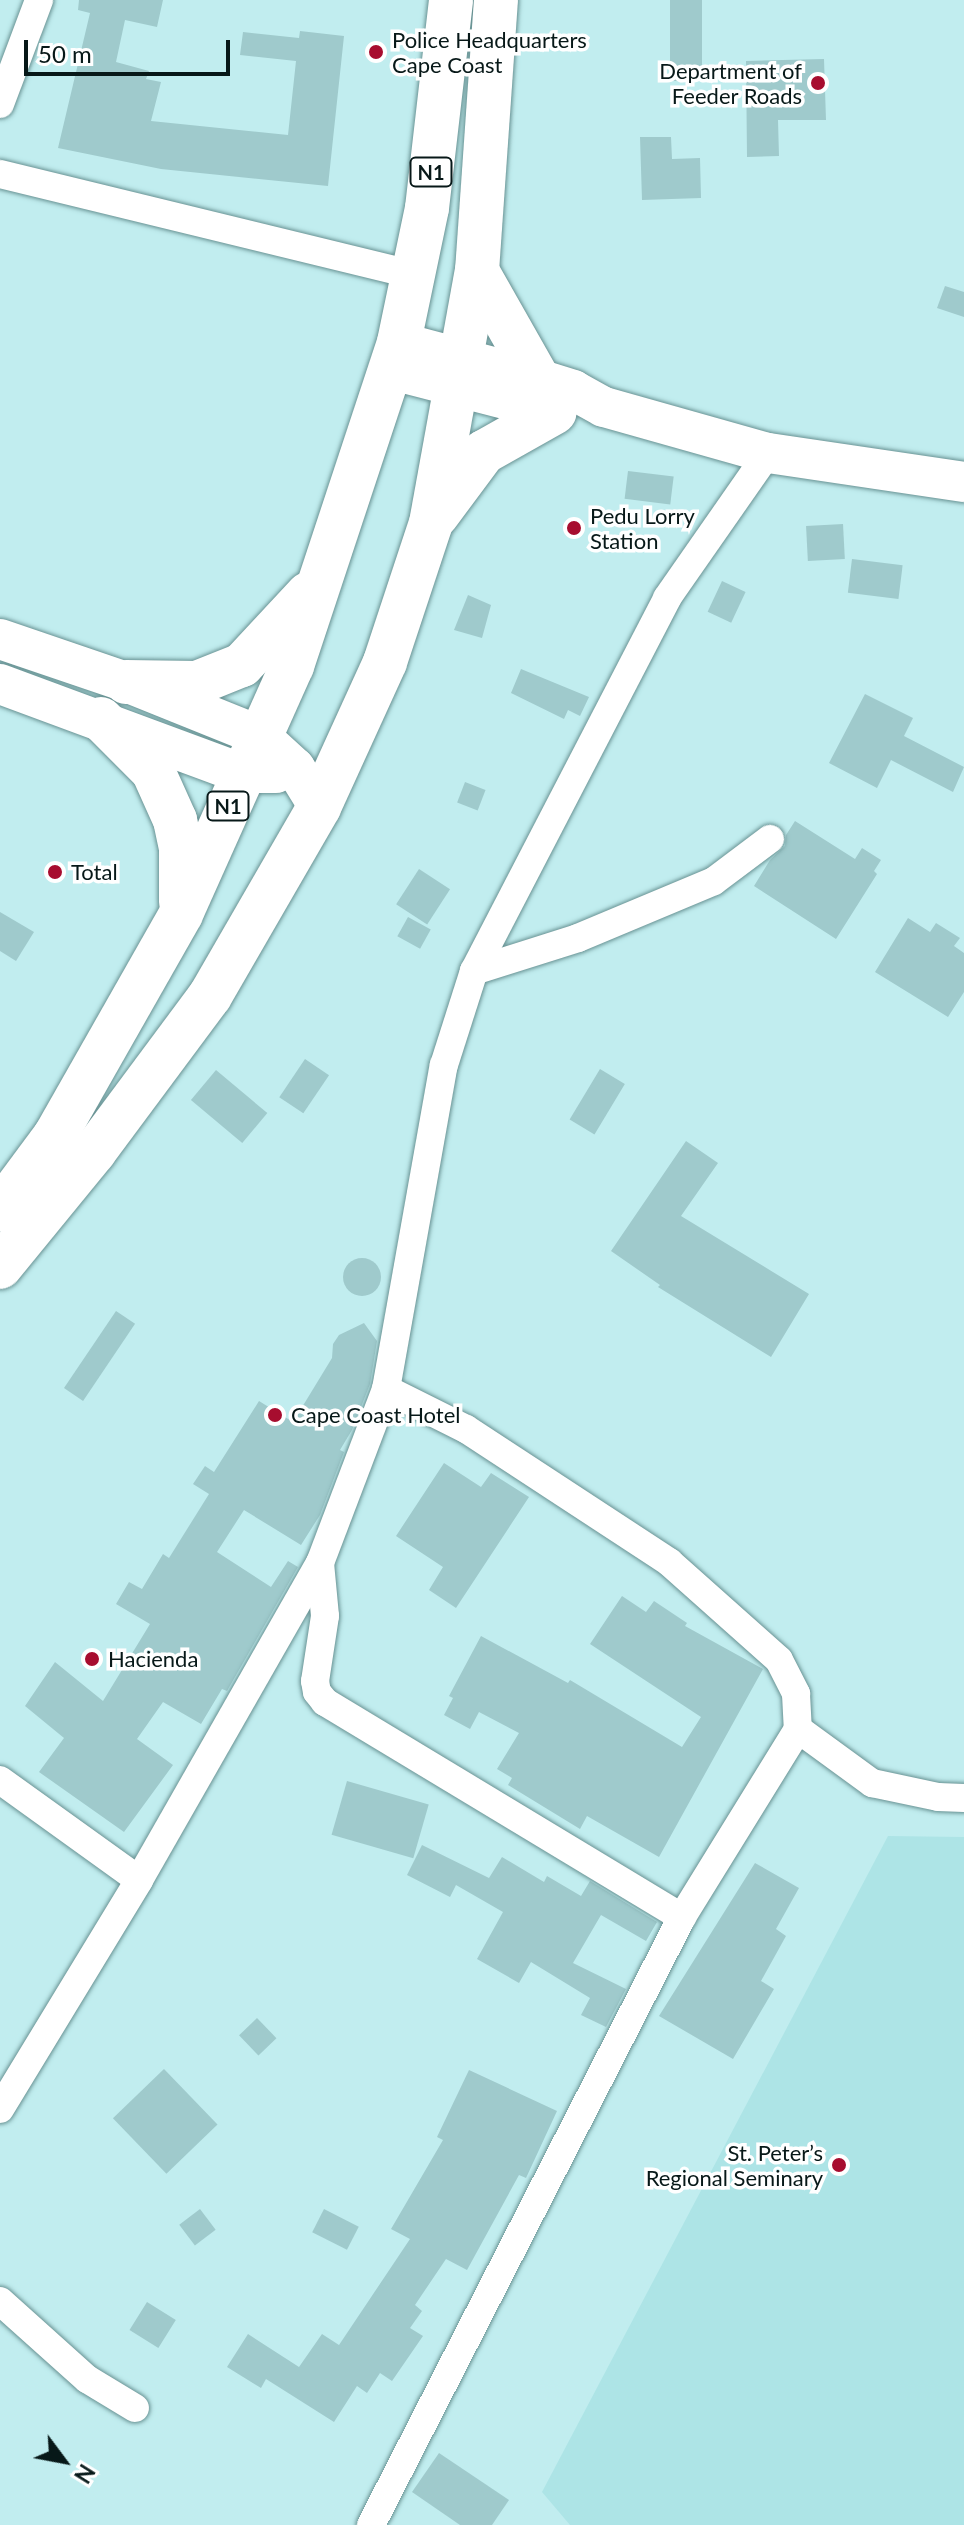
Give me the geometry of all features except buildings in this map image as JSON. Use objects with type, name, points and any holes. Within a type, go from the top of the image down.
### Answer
[{"type":"highway","name":"N1","points":[[0,1210],[55,1136],[181,914],[292,666],[395,356],[427,208],[451,0]]},
{"type":"highway","name":"N1","points":[[0,1267],[94,1152],[210,996],[319,807],[385,662],[431,523],[477,271],[496,0]]},
{"type":"highway","points":[[431,523],[484,452],[547,395],[477,271]]},
{"type":"highway","points":[[126,682],[197,683],[242,665],[273,636],[320,580]]},
{"type":"highway","points":[[101,719],[153,771],[175,820],[181,849],[181,914]]},
{"type":"street","points":[[0,104],[39,0]]},
{"type":"street","points":[[0,174],[414,275]]},
{"type":"street","points":[[395,356],[547,395],[580,417],[604,407],[768,453],[964,482]]},
{"type":"street","points":[[0,2109],[139,1880],[320,1563],[386,1389],[444,1065],[474,971],[667,598],[768,453]]},
{"type":"street","points":[[0,639],[126,682],[251,754]]},
{"type":"street","points":[[0,684],[101,719],[251,754],[295,768],[347,748]]},
{"type":"street","points":[[295,768],[319,807]]},
{"type":"street","points":[[474,971],[578,938],[714,881],[770,839]]},
{"type":"street","points":[[371,2525],[682,1917],[798,1729],[796,1694],[779,1660],[669,1562],[466,1429],[386,1389]]},
{"type":"street","points":[[320,1563],[325,1616],[315,1681],[317,1692],[325,1702],[682,1917]]},
{"type":"street","points":[[798,1729],[872,1783],[938,1797],[964,1798]]},
{"type":"street","points":[[0,1780],[139,1880]]},
{"type":"street","points":[[0,2301],[87,2379],[135,2408]]},
{"type":"shaded area","name":"St. Peter’s Regional Seminary","points":[[888,1836],[964,1837],[964,2525],[570,2525],[542,2492]]},
{"type":"place","name":"Police Headquarters Cape Coast","points":[[376,52]]},
{"type":"place","name":"Department of Feeder Roads","points":[[818,83]]},
{"type":"place","name":"Pedu Lorry Station","points":[[574,528]]},
{"type":"place","name":"Total","points":[[55,872]]},
{"type":"place","name":"Cape Coast Hotel","points":[[275,1415]]},
{"type":"place","name":"Hacienda","points":[[92,1659]]},
{"type":"place","name":"St. Peter’s Regional Seminary","points":[[839,2165]]}]
